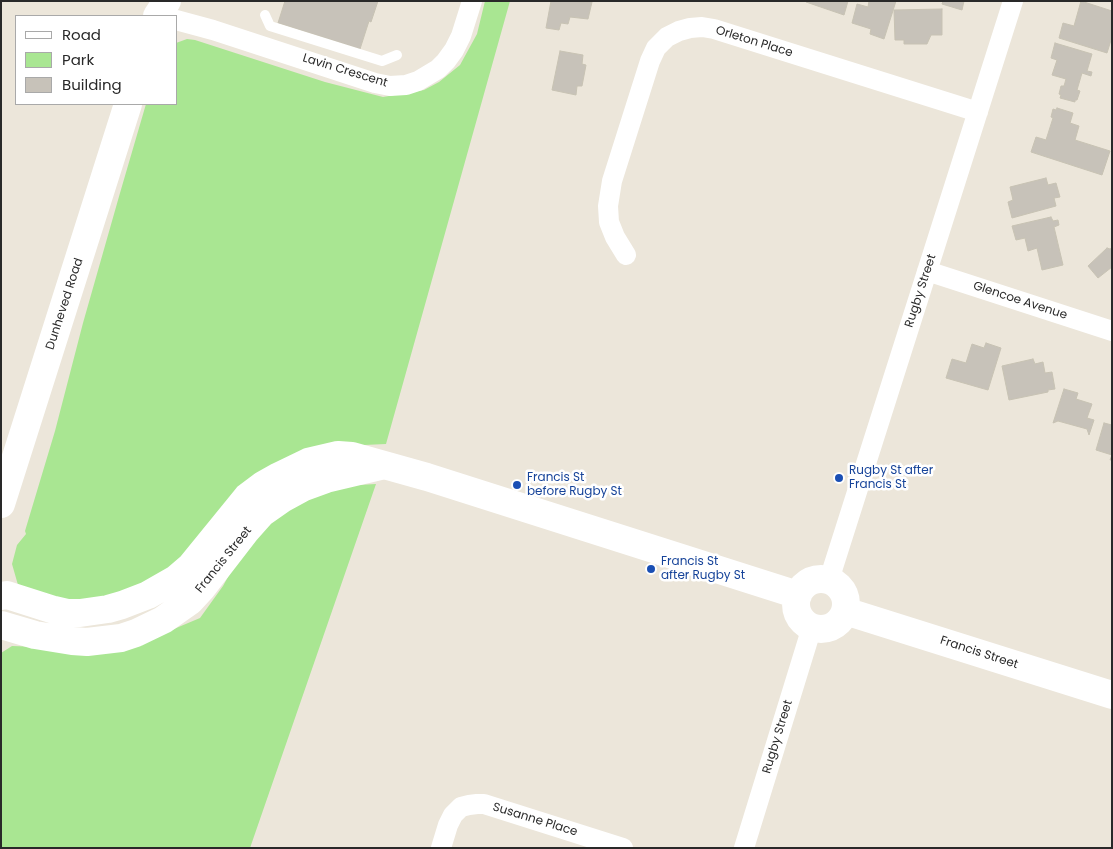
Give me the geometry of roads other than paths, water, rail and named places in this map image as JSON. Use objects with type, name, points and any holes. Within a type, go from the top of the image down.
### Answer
[{"type":"street","name":"Lavin Crescent","points":[[178,17],[375,83],[390,86],[418,82],[438,69],[446,61],[461,36],[472,1]]},
{"type":"street","name":"Rugby Street","points":[[829,580],[1013,1]]},
{"type":"street","name":"Orleton Place","points":[[626,255],[615,237],[610,222],[608,206],[612,181],[650,61],[656,48],[667,38],[679,31],[702,27],[714,29],[978,112]]},
{"type":"street","name":"Dunheved Road","points":[[1,504],[128,105]]},
{"type":"street","name":"Glencoe Avenue","points":[[927,271],[1112,331]]},
{"type":"street","name":"Francis Street","points":[[1,596],[7,595],[54,610],[67,612],[108,609],[148,595],[176,579],[190,567],[247,498],[264,485],[308,462],[338,455],[352,456],[385,464],[798,595]]},
{"type":"street","name":"Francis Street","points":[[1,625],[35,635],[87,642],[121,638],[136,633],[163,620],[190,601],[262,513],[282,499],[304,487],[326,479],[385,464]]},
{"type":"street","points":[[814,580],[829,580],[836,583],[841,589],[846,603],[845,610],[836,624],[828,628],[812,627],[800,617],[796,602],[798,595],[807,583],[814,580]]},
{"type":"street","name":"Francis Street","points":[[845,610],[1112,695]]},
{"type":"street","name":"Rugby Street","points":[[744,848],[812,627]]},
{"type":"street","name":"Susanne Place","points":[[441,848],[448,826],[449,812],[469,805],[484,804],[623,848]]},
{"type":"lane","points":[[265,14],[270,26],[382,61],[397,55]]},
{"type":"place","name":"Rugby St after Francis St","points":[[839,478]]},
{"type":"place","name":"Francis St before Rugby St","points":[[517,485]]},
{"type":"place","name":"Francis St after Rugby St","points":[[651,569]]}]
